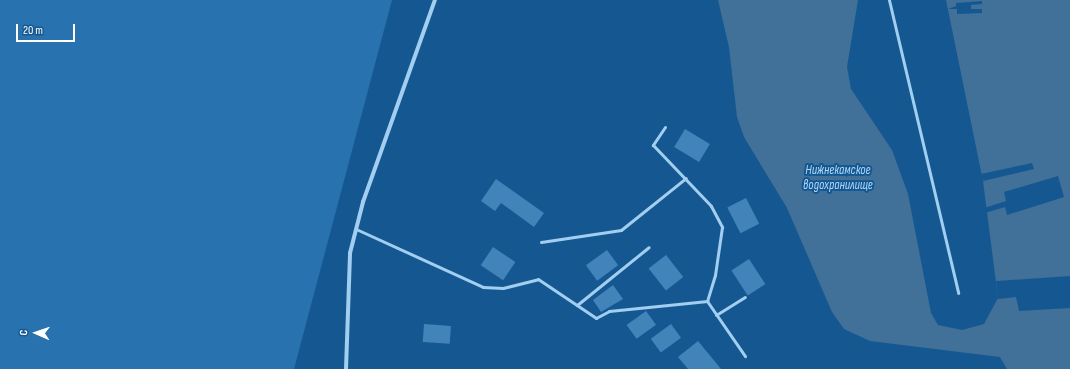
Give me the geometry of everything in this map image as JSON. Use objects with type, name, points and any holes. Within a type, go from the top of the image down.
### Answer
[{"type":"street","points":[[346,369],[346,297],[356,229],[435,0]]},
{"type":"lane","points":[[889,0],[958,293]]},
{"type":"lane","points":[[665,127],[653,145],[711,206],[722,227],[715,275],[707,301]]},
{"type":"lane","points":[[541,242],[621,230],[686,178]]},
{"type":"lane","points":[[356,229],[483,287],[502,288],[538,279],[596,318],[609,311],[707,301]]},
{"type":"lane","points":[[576,305],[648,247]]},
{"type":"lane","points":[[716,314],[745,297]]},
{"type":"lane","points":[[707,301],[745,356]]},
{"type":"shaded area","points":[[0,0],[392,0],[294,369],[0,369]]},
{"type":"water","name":"Нижнекамское водохранилище","points":[[718,0],[858,0],[847,67],[851,89],[892,150],[908,194],[931,313],[938,325],[962,330],[984,324],[998,298],[983,181],[946,0],[1070,0],[1070,369],[1007,369],[1000,357],[870,341],[844,329],[832,312],[787,208],[744,137],[737,117],[729,47]]},
{"type":"pier","points":[[982,1],[982,4],[971,5],[971,9],[982,9],[982,13],[957,14],[957,9],[948,9],[956,6],[956,3]]},
{"type":"pier","points":[[1032,163],[1034,169],[983,181],[981,174]]},
{"type":"pier","points":[[1058,176],[1064,197],[1007,215],[1005,207],[985,213],[984,208],[1006,201],[1004,192]]},
{"type":"pier","points":[[1070,276],[1070,308],[1019,311],[1016,297],[998,299],[996,281]]},
{"type":"building","points":[[685,129],[710,144],[699,162],[674,147]]},
{"type":"building","points":[[496,179],[544,213],[534,227],[501,203],[495,211],[481,201]]},
{"type":"building","points":[[746,198],[759,224],[740,233],[727,208]]},
{"type":"building","points":[[493,247],[515,262],[503,280],[481,265]]},
{"type":"building","points":[[607,250],[618,265],[597,281],[586,265]]},
{"type":"building","points":[[666,255],[683,277],[666,291],[649,269]]},
{"type":"building","points":[[749,259],[765,284],[748,296],[731,270]]},
{"type":"building","points":[[613,285],[623,299],[601,312],[593,300]]},
{"type":"building","points":[[646,311],[656,325],[637,339],[627,325]]},
{"type":"building","points":[[424,324],[451,326],[450,344],[423,342]]},
{"type":"building","points":[[671,324],[681,338],[661,352],[651,339]]},
{"type":"building","points":[[698,341],[721,369],[688,369],[678,357]]}]
